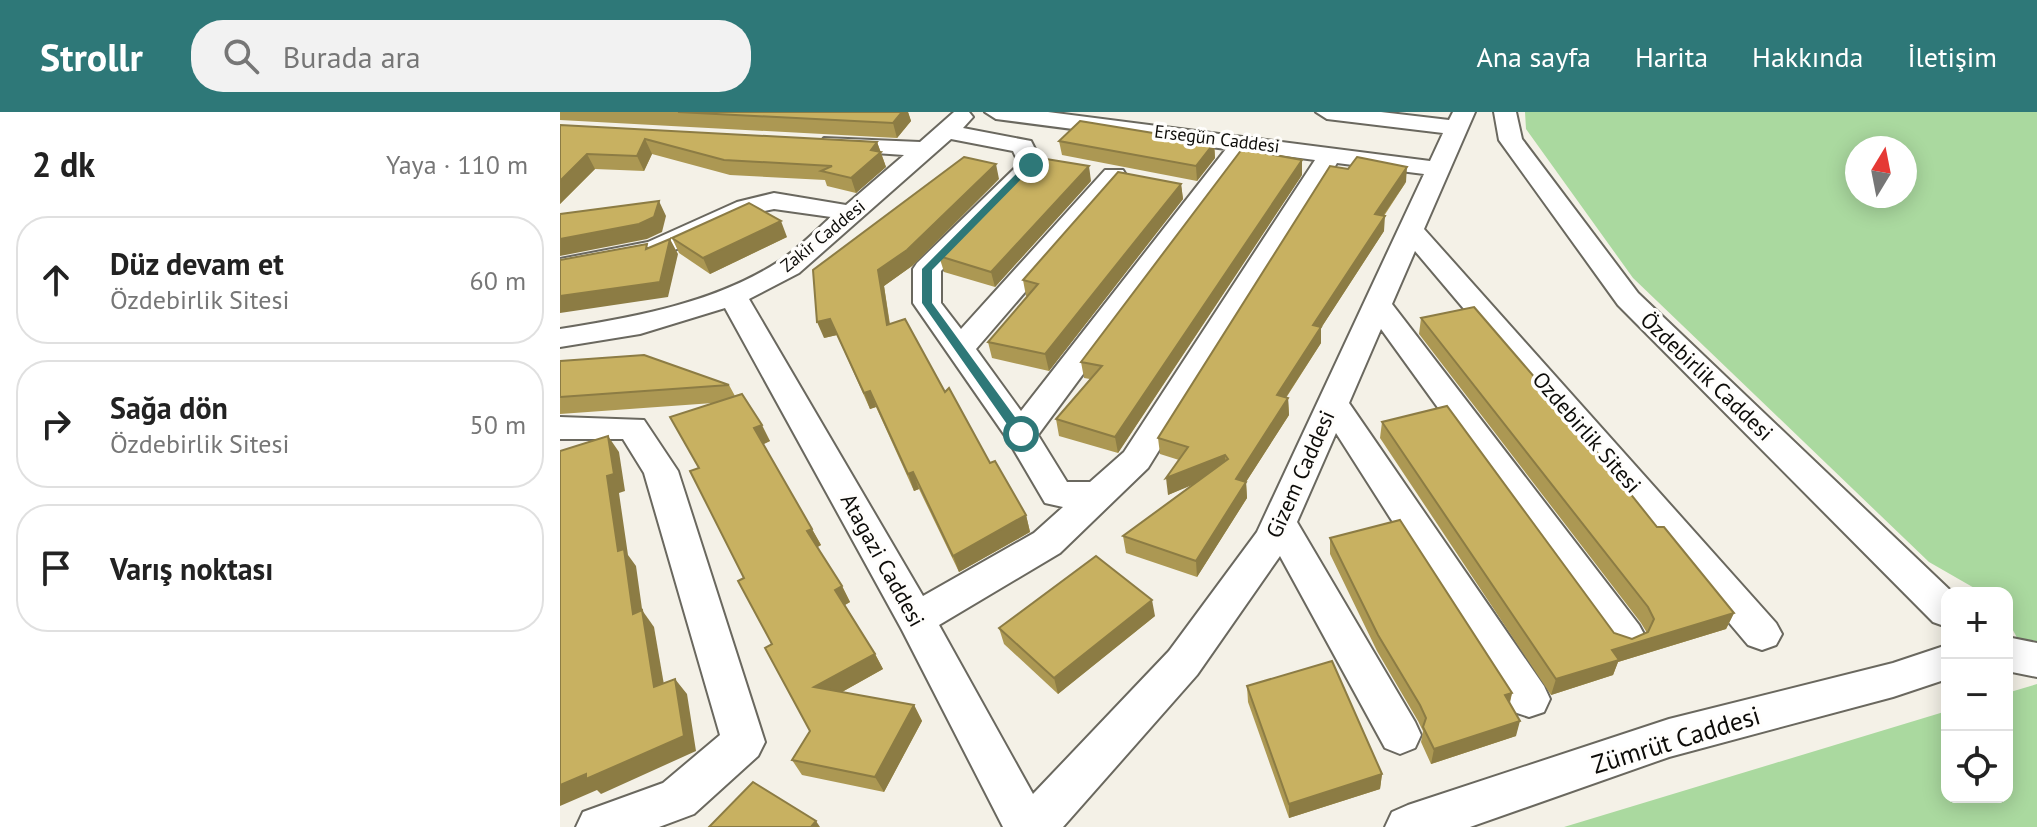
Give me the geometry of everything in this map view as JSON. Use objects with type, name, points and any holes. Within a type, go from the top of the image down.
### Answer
[{"type":"street","name":"Zakir Caddesi","points":[[560,338],[640,325],[733,296],[789,267],[969,112]]},
{"type":"street","name":"Ersegün Caddesi","points":[[996,112],[1439,169]]},
{"type":"street","points":[[1327,112],[1460,120]]},
{"type":"street","name":"Özdebirlik Caddesi","points":[[1505,112],[1511,140],[1628,299],[1941,605]]},
{"type":"street","name":"Gizem Caddesi","points":[[1033,827],[1183,663],[1272,539],[1460,120]]},
{"type":"street","points":[[814,142],[936,140],[1023,146],[1031,165],[927,269],[927,303],[1021,434],[1057,494],[1095,495]]},
{"type":"street","points":[[1021,434],[1243,142]]},
{"type":"street","points":[[916,619],[1047,543],[1136,460],[1331,154]]},
{"type":"street","points":[[1028,159],[1057,164]]},
{"type":"street","points":[[1085,170],[1145,181]]},
{"type":"street","points":[[960,349],[1114,175]]},
{"type":"street","points":[[1175,187],[1206,193]]},
{"type":"street","points":[[560,267],[655,249],[746,207],[774,201],[851,213]]},
{"type":"street","name":"Ozdebirlik Sitesi","points":[[1411,230],[1762,634]]},
{"type":"street","name":"Atagazi Caddesi","points":[[733,296],[916,619],[1027,827]]},
{"type":"street","points":[[1377,303],[1625,636]]},
{"type":"street","points":[[1332,402],[1529,699]]},
{"type":"street","points":[[560,428],[632,428],[661,471],[743,742],[678,799],[599,827]]},
{"type":"street","points":[[1279,522],[1400,735]]},
{"type":"street","points":[[2013,655],[2037,660]]},
{"type":"street","name":"Zümrüt Caddesi","points":[[1408,827],[1669,738],[1893,680],[1941,664]]},
{"type":"green space","points":[[1525,112],[2037,112],[2037,675],[2013,630],[2013,587],[1973,587],[1929,562],[1633,278],[1526,129]]},
{"type":"green space","points":[[2037,684],[2037,827],[1564,827],[1941,713],[1941,803],[2013,803],[2013,691]]},
{"type":"building","points":[[678,112],[902,112],[893,123]]},
{"type":"building","points":[[1080,121],[1214,143],[1196,166],[1059,141]]},
{"type":"building","points":[[560,125],[877,142],[871,150],[881,152],[851,178],[821,171],[832,166],[724,160],[645,139],[637,156],[587,154],[560,181]]},
{"type":"building","points":[[1242,149],[1302,160],[1115,437],[1056,419],[1102,366],[1081,362]]},
{"type":"building","points":[[964,157],[996,164],[907,250],[878,270],[887,325],[905,319],[945,392],[949,388],[990,463],[995,461],[1026,515],[953,556],[913,472],[908,474],[870,391],[864,393],[830,319],[817,322],[813,270]]},
{"type":"building","points":[[1357,157],[1407,167],[1375,214],[1385,216],[1313,325],[1321,327],[1277,395],[1288,398],[1236,479],[1246,482],[1196,561],[1123,536],[1228,459],[1225,455],[1166,478],[1188,447],[1158,438],[1330,166],[1348,169]]},
{"type":"building","points":[[1040,158],[1089,166],[991,272],[939,256]]},
{"type":"building","points":[[1118,172],[1181,184],[1045,354],[988,342],[1038,284],[1023,280]]},
{"type":"building","points":[[659,201],[654,217],[639,224],[560,239],[560,214]]},
{"type":"building","points":[[749,203],[781,221],[703,258],[672,238]]},
{"type":"building","points":[[670,239],[660,282],[560,296],[560,260],[647,244],[646,249]]},
{"type":"building","points":[[1474,307],[1573,422],[1657,527],[1664,527],[1734,613],[1612,650],[1619,660],[1556,679],[1382,422],[1447,406],[1614,633],[1632,639],[1648,632],[1654,619],[1648,607],[1421,318]]},
{"type":"building","points":[[644,355],[729,385],[560,397],[560,361]]},
{"type":"building","points":[[742,394],[762,425],[754,428],[812,529],[807,531],[842,586],[835,590],[875,654],[814,687],[914,705],[875,777],[792,760],[810,731],[765,648],[772,644],[738,581],[744,578],[690,471],[699,468],[670,417]]},
{"type":"building","points":[[608,436],[614,474],[607,476],[618,551],[624,549],[633,614],[642,610],[654,687],[675,679],[684,736],[586,779],[586,774],[560,785],[560,451]]},
{"type":"building","points":[[1400,520],[1512,693],[1505,695],[1520,721],[1434,749],[1423,727],[1426,718],[1420,705],[1378,635],[1330,538]]},
{"type":"building","points":[[1096,556],[1152,600],[1054,678],[999,628]]},
{"type":"building","points":[[1332,661],[1382,774],[1289,804],[1247,686]]},
{"type":"building","points":[[753,782],[816,821],[811,827],[709,827]]},
{"type":"route","points":[[1021,434],[927,303],[927,269],[1031,165]]}]
